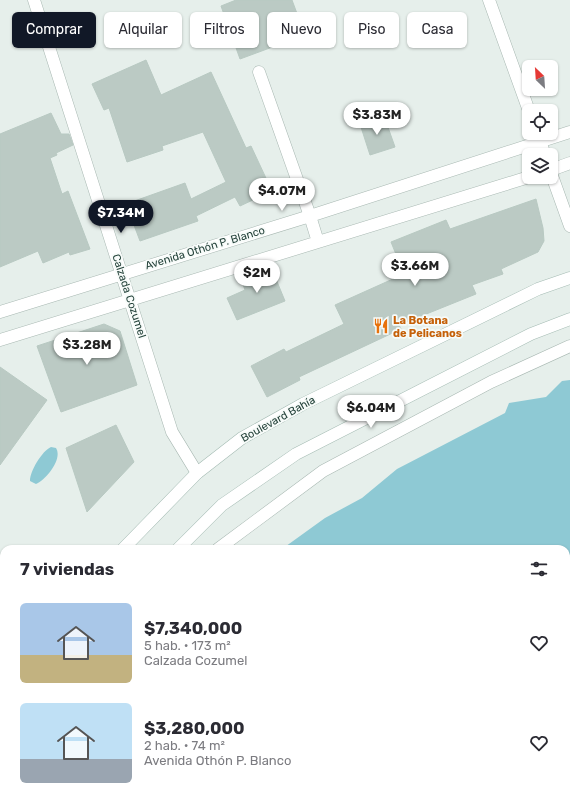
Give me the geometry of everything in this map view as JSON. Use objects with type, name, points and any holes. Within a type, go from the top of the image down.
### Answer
[{"type":"street","name":"Calzada Cozumel","points":[[34,0],[172,432],[198,473]]},
{"type":"street","points":[[489,0],[526,104]]},
{"type":"street","points":[[259,72],[318,242]]},
{"type":"street","name":"Avenida Othón P. Blanco","points":[[558,134],[570,132]]},
{"type":"street","name":"Avenida Othón P. Blanco","points":[[0,312],[310,216],[529,140]]},
{"type":"street","points":[[558,167],[570,163]]},
{"type":"street","points":[[0,340],[522,179]]},
{"type":"street","points":[[555,184],[570,226]]},
{"type":"street","name":"Boulevard Bahía","points":[[127,545],[198,473],[242,438],[303,404],[538,289],[570,278]]},
{"type":"street","points":[[182,545],[222,506],[296,454],[531,334],[570,319]]},
{"type":"street","points":[[223,545],[323,471],[491,382],[570,346]]},
{"type":"water","points":[[570,380],[570,545],[288,545],[325,518],[362,498],[397,469],[505,413],[509,403],[546,397],[562,381]]},
{"type":"water","points":[[51,447],[56,448],[58,453],[49,474],[36,484],[30,481],[32,472],[37,462]]},
{"type":"building","points":[[236,0],[292,0],[296,12],[267,12],[267,48],[270,48],[240,59],[236,48],[259,48],[259,12],[223,12],[221,6]]},
{"type":"building","points":[[146,60],[161,95],[211,72],[246,148],[251,146],[272,191],[240,206],[235,197],[196,216],[198,221],[140,241],[126,204],[185,183],[191,199],[226,182],[203,132],[162,146],[163,150],[127,162],[109,108],[104,110],[92,84]]},
{"type":"building","points":[[51,113],[61,134],[69,134],[73,145],[56,153],[57,155],[50,158],[62,194],[68,191],[90,249],[70,255],[69,252],[43,263],[38,251],[0,267],[0,134]]},
{"type":"building","points":[[384,116],[395,147],[370,155],[360,124]]},
{"type":"building","points":[[536,199],[543,228],[544,241],[538,252],[501,269],[503,274],[472,285],[476,294],[399,325],[401,329],[299,377],[300,380],[267,397],[251,366],[284,349],[286,352],[344,324],[335,305],[404,274],[391,242],[446,220],[450,229]]},
{"type":"building","points":[[271,267],[285,301],[237,320],[227,298],[245,290],[241,279]]},
{"type":"building","points":[[104,324],[120,331],[137,385],[61,412],[37,346]]},
{"type":"building","points":[[0,367],[47,400],[0,465]]},
{"type":"building","points":[[116,425],[134,462],[87,512],[66,448]]},
{"type":"place","name":"La Botana de Pelicanos","points":[[381,326]]}]
